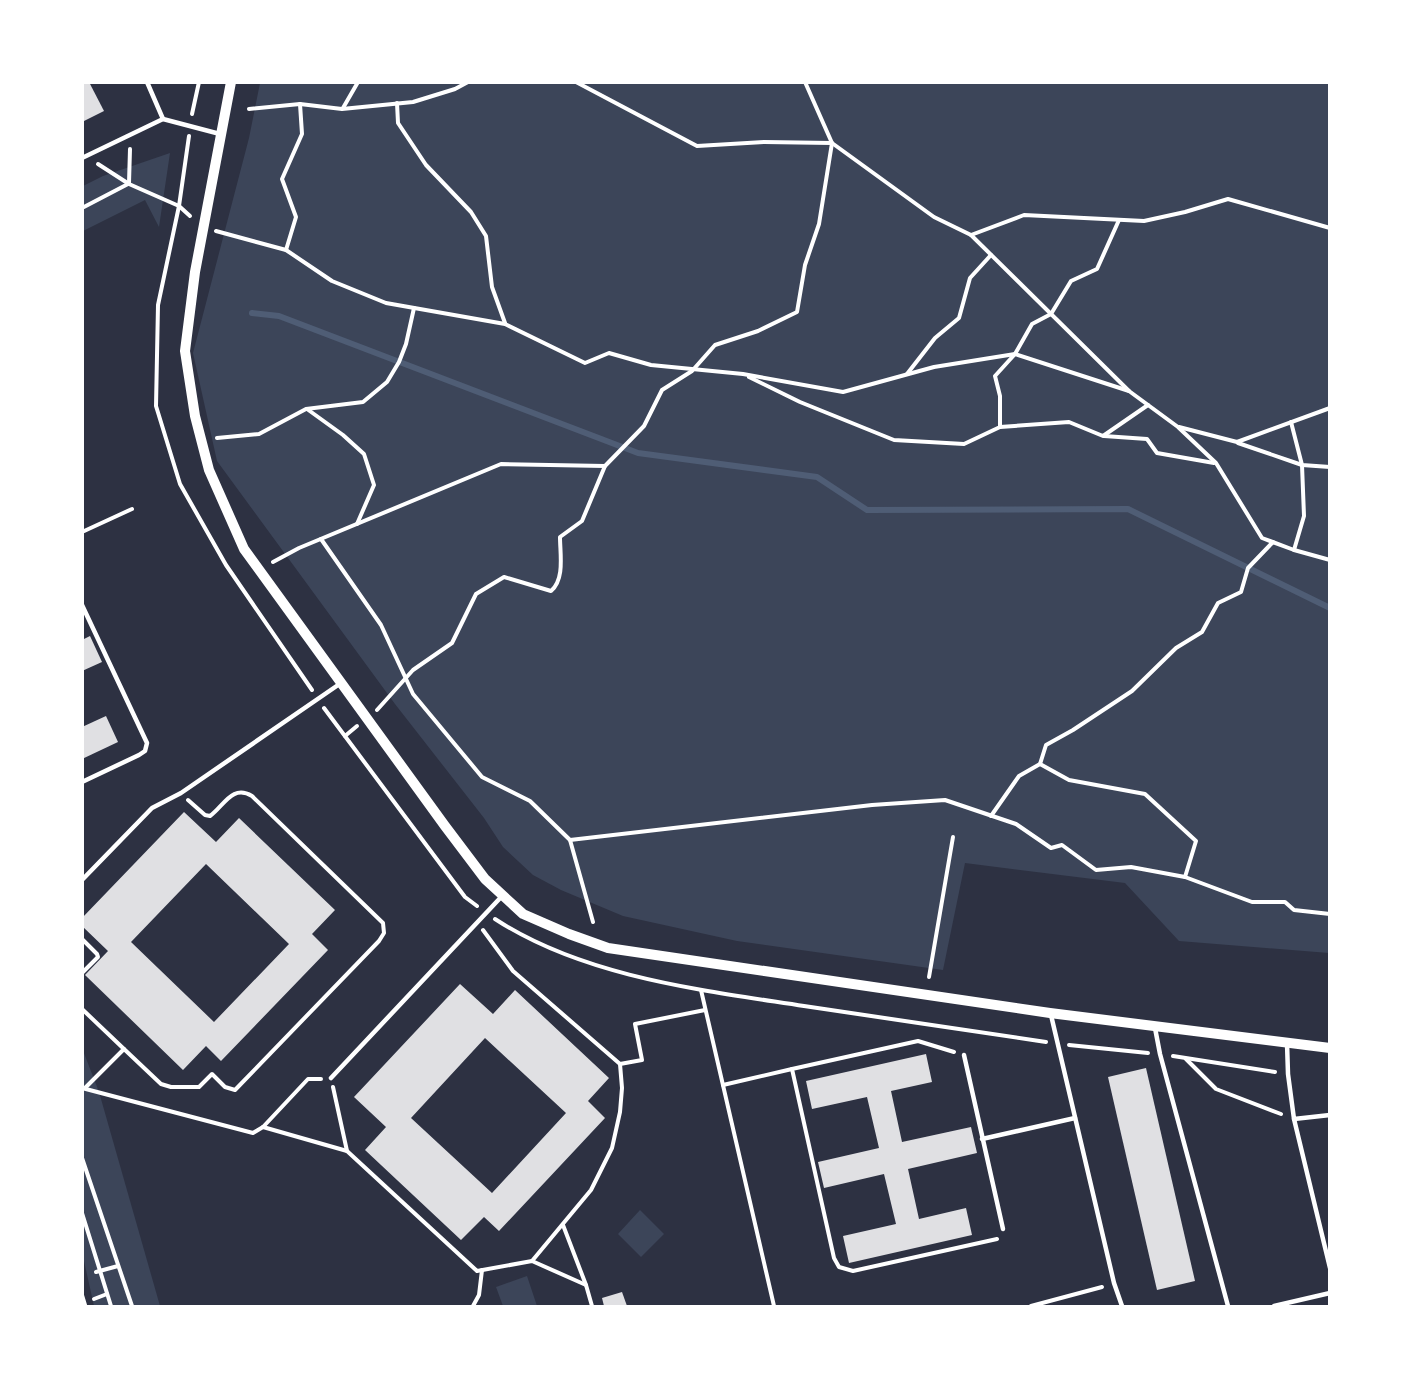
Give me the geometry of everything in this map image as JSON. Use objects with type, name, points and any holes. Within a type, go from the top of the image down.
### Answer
[{"type":"street","points":[[231,82],[195,272],[185,351],[195,416],[209,470],[244,549],[451,835],[485,879],[523,914],[608,948],[1050,1012],[1329,1048]]},
{"type":"lane","points":[[147,82],[163,119]]},
{"type":"lane","points":[[84,157],[163,119],[220,134]]},
{"type":"lane","points":[[82,605],[147,743],[145,751],[139,755],[82,782]]},
{"type":"lane","points":[[82,880],[152,808],[182,793],[340,683]]},
{"type":"lane","points":[[331,1078],[503,895]]},
{"type":"lane","points":[[1050,1012],[1114,1283],[1122,1306]]},
{"type":"lane","points":[[1154,1025],[1228,1306]]},
{"type":"lane","points":[[1287,1042],[1288,1074],[1294,1119],[1329,1268]]},
{"type":"lane","points":[[964,1055],[1003,1229]]},
{"type":"lane","points":[[1294,1119],[1329,1115]]},
{"type":"lane","points":[[982,1139],[1075,1118]]},
{"type":"lane","points":[[1274,1306],[1329,1293]]},
{"type":"lane","points":[[82,1296],[85,1306]]},
{"type":"path","points":[[199,82],[190,125],[179,206],[158,305],[156,406],[180,484],[226,565],[318,699],[465,897],[516,933],[594,965],[701,990],[1057,1044],[1160,1054],[1288,1074]]},
{"type":"path","points":[[342,109],[358,82]]},
{"type":"path","points":[[249,109],[300,104],[342,109],[413,102],[455,89],[468,82]]},
{"type":"path","points":[[576,82],[698,146],[764,142],[832,143],[934,217],[971,235],[1129,392],[1178,427],[1216,463],[1262,538],[1329,560]]},
{"type":"path","points":[[379,708],[413,670],[452,643],[476,594],[504,577],[551,591],[557,586],[560,572],[560,537],[582,520],[605,466],[644,426],[662,390],[692,371],[715,345],[758,331],[797,312],[805,265],[819,224],[832,143],[805,82]]},
{"type":"path","points":[[397,103],[398,123],[426,165],[471,212],[486,236],[492,287],[505,324]]},
{"type":"path","points":[[286,250],[296,217],[282,179],[302,134],[300,104]]},
{"type":"path","points":[[129,184],[130,135]]},
{"type":"path","points":[[84,157],[129,184],[179,206]]},
{"type":"path","points":[[82,208],[129,184]]},
{"type":"path","points":[[971,235],[1024,215],[1144,221],[1228,199],[1329,228]]},
{"type":"path","points":[[1000,428],[1000,396],[995,376],[1015,354],[1032,324],[1051,314],[1071,281],[1097,268],[1119,220]]},
{"type":"path","points":[[220,231],[286,250],[332,281],[386,303],[505,324],[585,363],[609,353],[651,365],[692,371],[743,374],[843,392],[934,367],[1015,354],[1129,392]]},
{"type":"path","points":[[907,375],[934,338],[959,318],[970,278],[991,255]]},
{"type":"path","points":[[217,438],[259,434],[306,409],[363,402],[387,382],[406,344],[414,308]]},
{"type":"path","points":[[743,374],[800,402],[894,440],[964,444],[1000,428],[1069,422],[1103,436],[1147,439],[1157,453],[1216,463]]},
{"type":"path","points":[[1103,436],[1148,405]]},
{"type":"path","points":[[1237,442],[1329,408]]},
{"type":"path","points":[[306,409],[343,435],[364,454],[374,484],[357,525]]},
{"type":"path","points":[[1291,422],[1302,465],[1304,516],[1294,550]]},
{"type":"path","points":[[1178,427],[1237,442],[1302,465],[1329,467]]},
{"type":"path","points":[[273,562],[321,539],[501,464],[605,466]]},
{"type":"path","points":[[82,532],[132,508]]},
{"type":"path","points":[[321,539],[381,625],[413,694],[482,777],[530,801],[570,840],[593,922]]},
{"type":"path","points":[[991,816],[1019,776],[1040,764],[1046,745],[1132,691],[1176,648],[1202,632],[1218,603],[1241,592],[1248,568],[1273,542]]},
{"type":"path","points":[[1040,764],[1069,780],[1145,794],[1196,841],[1185,877]]},
{"type":"path","points":[[82,1009],[161,1084],[185,1088],[199,1087],[212,1074],[225,1087],[235,1089],[379,941],[384,933],[383,923],[252,795],[239,791],[231,795],[213,814],[205,816],[182,793]]},
{"type":"path","points":[[570,840],[872,805],[945,801],[1016,824],[1051,848],[1062,845],[1096,870],[1131,867],[1185,877],[1252,902],[1285,902],[1294,910],[1329,914]]},
{"type":"path","points":[[929,977],[953,837]]},
{"type":"path","points":[[477,922],[513,971],[620,1064],[622,1088],[620,1112],[612,1148],[591,1190],[532,1261]]},
{"type":"path","points":[[82,939],[98,954],[98,957],[82,973]]},
{"type":"path","points":[[701,990],[774,1306]]},
{"type":"path","points":[[620,1064],[642,1060],[635,1024],[705,1010]]},
{"type":"path","points":[[723,1085],[918,1041],[964,1055]]},
{"type":"path","points":[[84,1088],[124,1049]]},
{"type":"path","points":[[1185,1058],[1216,1089],[1294,1119]]},
{"type":"path","points":[[792,1069],[834,1258],[839,1267],[853,1271],[997,1239],[1003,1229]]},
{"type":"path","points":[[331,1078],[347,1151]]},
{"type":"path","points":[[84,1088],[253,1133],[263,1127],[308,1079]]},
{"type":"path","points":[[263,1127],[347,1151],[477,1271],[532,1261],[586,1285]]},
{"type":"path","points":[[82,1158],[85,1174],[132,1306]]},
{"type":"path","points":[[82,1213],[98,1272],[111,1306]]},
{"type":"path","points":[[563,1225],[592,1306]]},
{"type":"path","points":[[98,1272],[118,1266]]},
{"type":"path","points":[[473,1306],[479,1295],[482,1270]]},
{"type":"path","points":[[1031,1306],[1114,1283]]},
{"type":"shaded area","points":[[260,83],[1329,83],[1329,953],[1179,941],[1125,883],[965,863],[943,970],[737,941],[623,916],[561,890],[533,875],[503,847],[484,818],[395,704],[217,461],[193,353],[249,138]]},
{"type":"shaded area","points":[[170,153],[159,227],[145,200],[83,231],[83,186],[103,176]]},
{"type":"shaded area","points":[[82,1048],[99,1092],[160,1306],[94,1306],[82,1252]]},
{"type":"shaded area","points":[[640,1210],[664,1234],[641,1257],[618,1234]]},
{"type":"shaded area","points":[[527,1276],[537,1306],[503,1306],[496,1287]]},
{"type":"building","points":[[82,82],[89,82],[104,111],[82,122]]},
{"type":"building","points":[[90,636],[102,662],[82,671],[82,640]]},
{"type":"building","points":[[106,716],[118,742],[82,759],[82,727]]},
{"type":"building","points":[[184,812],[216,842],[239,818],[335,910],[312,934],[328,950],[221,1061],[206,1046],[183,1070],[85,975],[108,951],[82,926],[82,918]],"holes":[[[206,864],[289,944],[214,1022],[131,942]]]},
{"type":"building","points":[[460,984],[493,1014],[515,990],[609,1078],[588,1101],[605,1118],[499,1231],[484,1217],[461,1240],[365,1150],[386,1127],[354,1097]],"holes":[[[485,1038],[566,1113],[492,1193],[411,1118]]]},
{"type":"building","points":[[926,1054],[932,1082],[891,1091],[902,1142],[971,1127],[977,1153],[908,1169],[919,1219],[966,1208],[972,1235],[849,1263],[843,1236],[896,1224],[884,1174],[824,1188],[818,1162],[879,1148],[867,1097],[812,1109],[806,1081]]},
{"type":"building","points":[[1146,1068],[1195,1281],[1157,1290],[1108,1077]]},
{"type":"building","points":[[622,1292],[627,1306],[604,1306],[602,1298]]},
{"type":"waterway","points":[[252,313],[279,316],[638,453],[817,477],[867,510],[1128,509],[1330,608]]}]
